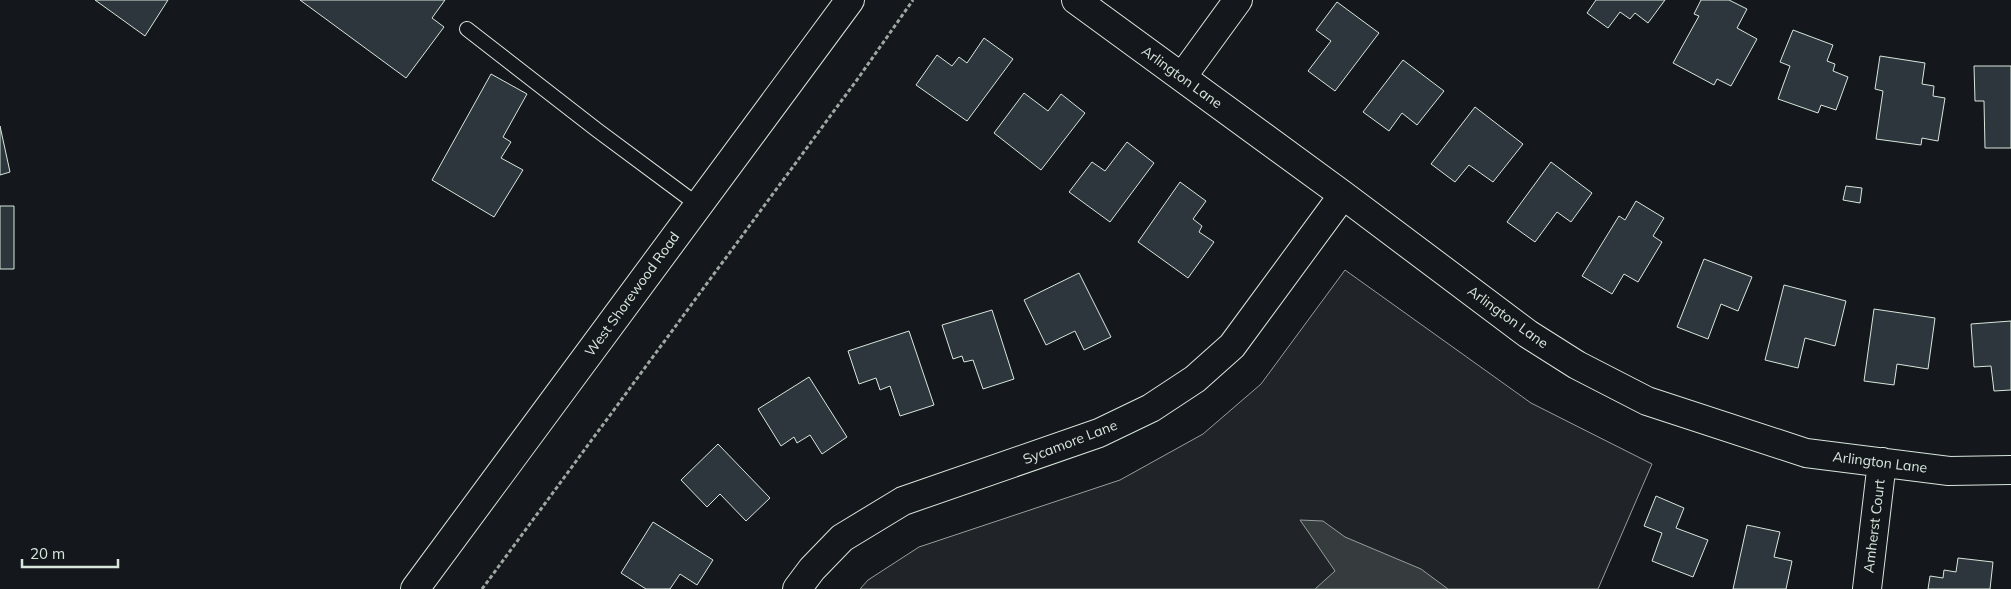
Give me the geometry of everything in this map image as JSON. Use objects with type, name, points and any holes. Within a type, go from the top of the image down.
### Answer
[{"type":"street","name":"West Shorewood Road","points":[[415,589],[850,0]]},
{"type":"street","name":"Arlington Lane","points":[[1076,0],[1343,195],[1528,334],[1577,365],[1647,401],[1806,453],[1949,471],[2011,470]]},
{"type":"street","points":[[1182,77],[1238,0]]},
{"type":"street","name":"Sycamore Lane","points":[[796,589],[812,569],[842,538],[903,501],[1100,433],[1151,408],[1195,379],[1232,346],[1343,195]]},
{"type":"street","name":"Amherst Court","points":[[1867,589],[1882,462]]},
{"type":"lane","points":[[467,29],[597,130],[698,205]]},
{"type":"path","points":[[482,589],[859,77],[913,0]]},
{"type":"shaded area","points":[[1345,270],[1531,403],[1652,464],[1598,589],[860,589],[868,580],[919,547],[1120,480],[1203,434],[1261,384]]},
{"type":"shaded area","points":[[1300,520],[1323,521],[1345,537],[1421,569],[1448,589],[1315,589],[1335,571]]},
{"type":"building","points":[[95,0],[168,0],[145,36]]},
{"type":"building","points":[[300,0],[445,0],[432,18],[444,27],[406,78]]},
{"type":"building","points":[[1596,0],[1665,0],[1648,23],[1635,13],[1630,19],[1620,12],[1608,28],[1587,13]]},
{"type":"building","points":[[1701,0],[1729,0],[1747,9],[1737,28],[1757,39],[1731,86],[1717,79],[1714,85],[1673,63],[1699,16],[1694,14]]},
{"type":"building","points":[[1337,2],[1379,33],[1335,91],[1308,71],[1331,41],[1316,30]]},
{"type":"building","points":[[1793,30],[1833,45],[1827,61],[1835,64],[1833,71],[1848,77],[1836,110],[1821,105],[1818,113],[1778,99],[1790,66],[1780,62]]},
{"type":"building","points":[[984,38],[1013,59],[967,121],[916,85],[937,55],[952,66],[959,57],[967,63]]},
{"type":"building","points":[[1880,56],[1925,63],[1922,84],[1934,86],[1933,96],[1945,98],[1938,141],[1922,138],[1921,145],[1876,139],[1883,91],[1875,89]]},
{"type":"building","points":[[1403,60],[1444,91],[1417,125],[1402,113],[1389,131],[1363,112]]},
{"type":"building","points":[[1974,66],[2011,66],[2011,148],[1985,148],[1984,101],[1975,101]]},
{"type":"building","points":[[491,74],[527,94],[503,137],[511,142],[501,158],[523,170],[494,217],[432,180]]},
{"type":"building","points":[[1024,93],[1048,111],[1061,94],[1085,113],[1041,170],[994,133]]},
{"type":"building","points":[[1475,107],[1523,144],[1493,182],[1469,165],[1455,182],[1431,164]]},
{"type":"building","points":[[0,126],[10,172],[0,175]]},
{"type":"building","points":[[1127,142],[1154,163],[1110,222],[1069,192],[1092,162],[1105,171]]},
{"type":"building","points":[[1551,162],[1592,193],[1571,222],[1557,212],[1535,242],[1507,222]]},
{"type":"building","points":[[1180,182],[1206,201],[1193,219],[1202,226],[1199,232],[1214,242],[1188,278],[1138,242]]},
{"type":"building","points":[[1846,186],[1862,188],[1860,203],[1843,200]]},
{"type":"building","points":[[1636,201],[1664,218],[1653,236],[1662,242],[1638,282],[1624,274],[1612,294],[1582,276],[1619,216],[1625,220]]},
{"type":"building","points":[[0,206],[14,206],[14,269],[0,269]]},
{"type":"building","points":[[1704,259],[1752,277],[1738,311],[1721,304],[1708,339],[1677,327]]},
{"type":"building","points":[[1079,273],[1111,337],[1084,350],[1075,331],[1046,345],[1024,300]]},
{"type":"building","points":[[1784,285],[1846,301],[1835,346],[1805,338],[1798,368],[1765,360]]},
{"type":"building","points":[[1874,309],[1935,318],[1928,369],[1897,364],[1894,385],[1864,381]]},
{"type":"building","points":[[992,310],[1014,379],[983,389],[973,360],[964,362],[962,356],[953,359],[942,325]]},
{"type":"building","points":[[2011,321],[2011,390],[1994,391],[1991,366],[1974,367],[1971,324]]},
{"type":"building","points":[[909,331],[934,405],[900,416],[890,386],[880,390],[876,378],[859,384],[848,351]]},
{"type":"building","points":[[809,377],[847,437],[822,454],[810,435],[797,443],[794,437],[781,446],[758,409]]},
{"type":"building","points":[[718,444],[770,498],[746,521],[720,494],[707,507],[681,480]]},
{"type":"building","points":[[1656,496],[1684,508],[1676,528],[1708,540],[1693,577],[1652,561],[1662,533],[1644,526]]},
{"type":"building","points":[[653,522],[713,560],[697,585],[680,574],[670,589],[646,589],[621,573]]},
{"type":"building","points":[[1747,525],[1780,532],[1774,557],[1792,561],[1786,589],[1733,589]]},
{"type":"building","points":[[1958,558],[1993,562],[1990,589],[1928,589],[1930,576],[1943,578],[1944,570],[1956,572]]}]
